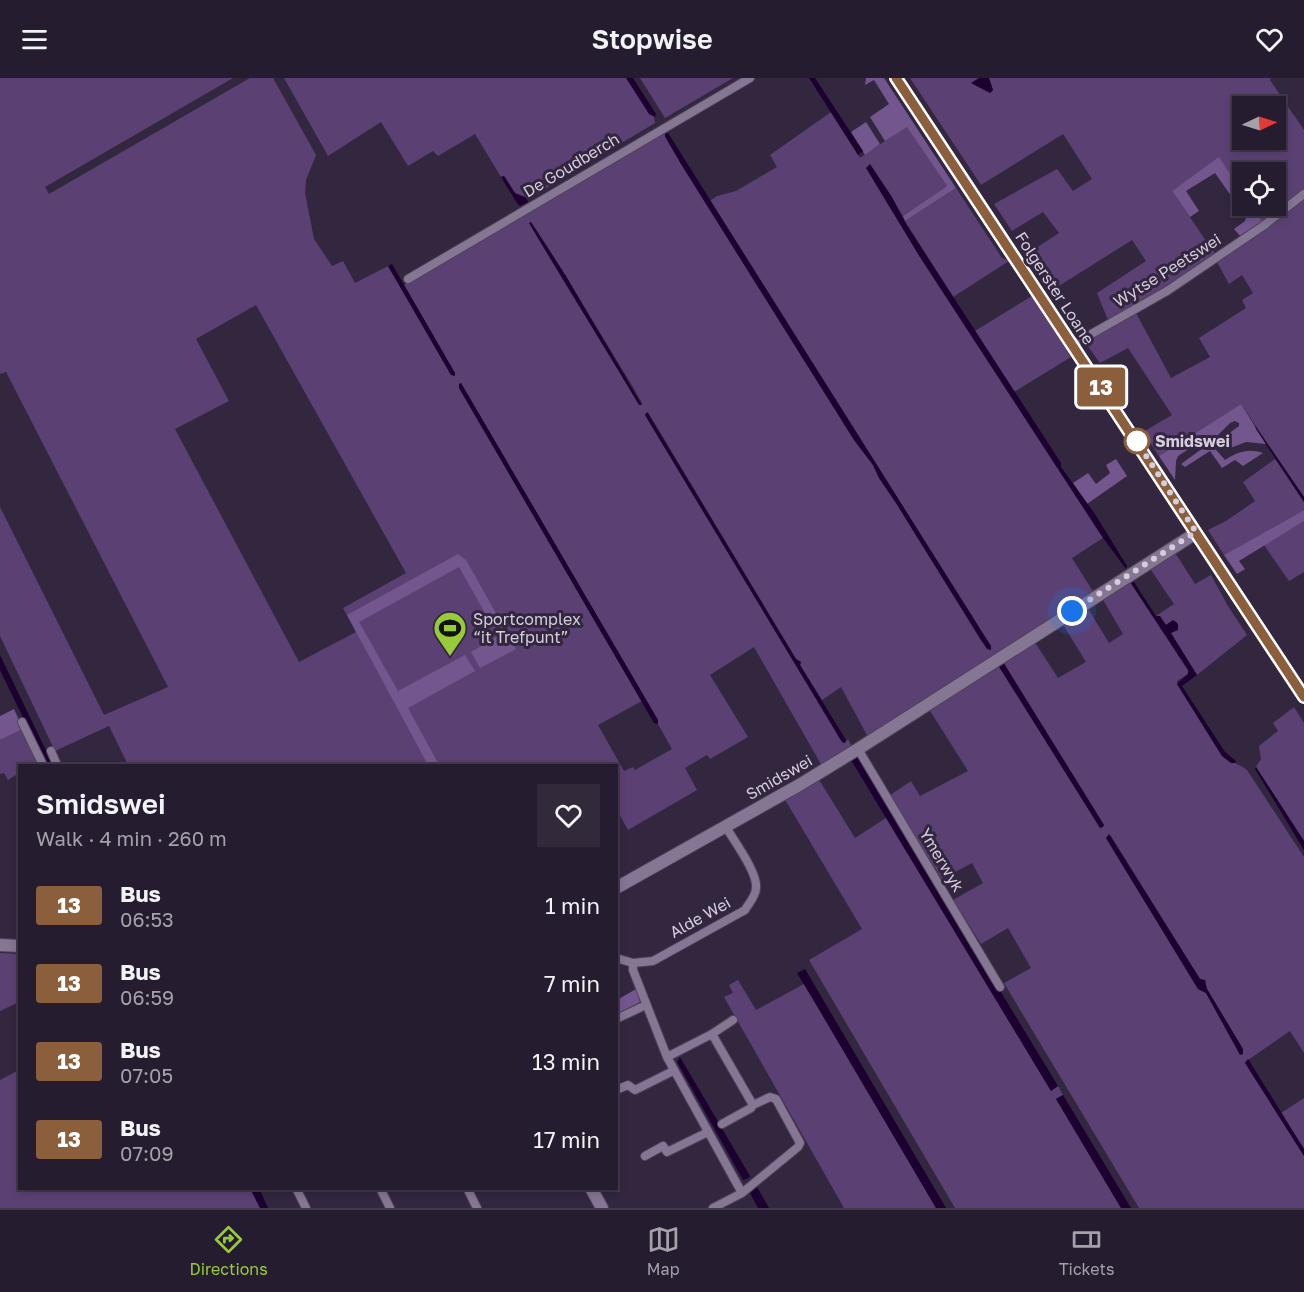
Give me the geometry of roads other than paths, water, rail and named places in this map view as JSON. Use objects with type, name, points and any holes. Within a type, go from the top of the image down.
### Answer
[{"type":"main road","name":"Folgerster Loane","points":[[896,78],[1304,697]]},
{"type":"main road","name":"Smidswei","points":[[618,887],[726,827],[858,749],[1196,532]]},
{"type":"main road","points":[[0,945],[18,946]]},
{"type":"main road","points":[[592,1190],[602,1208]]},
{"type":"street","name":"De Goudberch","points":[[408,279],[750,78]]},
{"type":"street","name":"Wytse Peetswei","points":[[1072,345],[1167,291],[1263,226],[1304,194]]},
{"type":"street","points":[[22,722],[43,764]]},
{"type":"street","name":"Ymerwyk","points":[[858,749],[1000,987]]},
{"type":"street","points":[[51,751],[57,764]]},
{"type":"street","name":"Alde Wei","points":[[618,959],[633,963],[653,961],[745,910],[756,888],[754,877],[726,827]]},
{"type":"street","points":[[633,963],[633,970],[673,1071],[742,1193]]},
{"type":"street","points":[[618,1018],[646,1005]]},
{"type":"street","points":[[667,1058],[733,1020]]},
{"type":"street","points":[[712,1034],[753,1105]]},
{"type":"street","points":[[618,1089],[628,1085],[635,1090],[673,1071]]},
{"type":"street","points":[[713,1208],[742,1193],[800,1143],[777,1099],[770,1096],[722,1124]]},
{"type":"street","points":[[645,1156],[663,1146],[667,1152],[708,1132]]},
{"type":"street","points":[[297,1190],[306,1208]]},
{"type":"street","points":[[382,1190],[390,1208]]},
{"type":"street","points":[[468,1190],[477,1208]]},
{"type":"place","name":"Smidswei","points":[[1137,441]]},
{"type":"place","name":"Sportcomplex “it Trefpunt”","points":[[450,657]]}]
